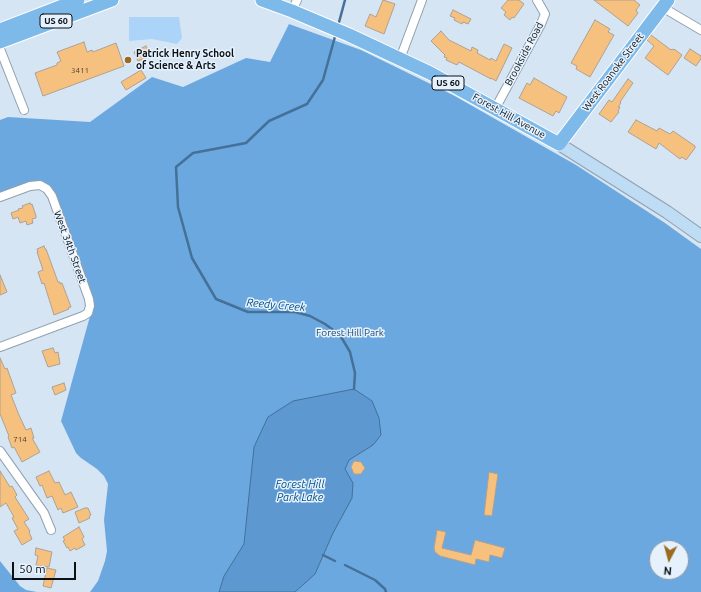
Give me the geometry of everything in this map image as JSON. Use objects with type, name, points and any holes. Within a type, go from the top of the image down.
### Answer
[{"type":"main road","name":"US 60","points":[[0,30],[78,0]]},
{"type":"main road","name":"US 60","points":[[0,42],[112,0]]},
{"type":"main road","name":"Forest Hill Avenue","points":[[262,0],[297,9],[349,36],[400,59],[496,109],[559,144],[668,212],[701,236]]},
{"type":"main road","name":"West Roanoke Street","points":[[559,144],[665,4]]},
{"type":"street","points":[[400,59],[422,0]]},
{"type":"street","name":"Brookside Road","points":[[496,109],[545,14],[537,0]]},
{"type":"street","points":[[665,4],[701,30]]},
{"type":"street","points":[[0,49],[24,110]]},
{"type":"street","name":"West 34th Street","points":[[0,197],[36,185],[44,186],[50,191],[89,299],[90,310],[83,316],[0,347]]},
{"type":"street","points":[[0,451],[44,513],[51,530]]},
{"type":"shaded area","points":[[129,17],[179,17],[182,38],[177,44],[152,39],[129,41]]},
{"type":"green space","name":"Forest Hill Park","points":[[289,24],[361,50],[453,95],[576,165],[665,223],[701,249],[701,592],[90,592],[98,581],[107,551],[104,520],[108,484],[104,476],[97,469],[76,453],[61,421],[92,309],[51,194],[39,186],[0,198],[0,120],[8,117],[90,122],[152,77],[183,87],[246,58],[270,62]]},
{"type":"green space","points":[[0,561],[20,586],[26,590],[37,592],[0,592]]},
{"type":"water","name":"Forest Hill Park Lake","points":[[354,389],[372,401],[379,418],[381,435],[373,445],[349,460],[345,469],[353,483],[352,498],[333,533],[315,574],[295,592],[219,592],[224,576],[244,544],[254,447],[268,417],[293,401]]},
{"type":"building","points":[[383,0],[395,4],[384,34],[365,26],[370,14],[376,17]]},
{"type":"building","points":[[508,0],[519,0],[524,4],[514,18],[512,17],[510,20],[504,15],[506,12],[501,8]]},
{"type":"building","points":[[594,0],[634,0],[640,5],[636,10],[638,13],[628,26]]},
{"type":"building","points":[[453,10],[471,19],[468,24],[463,22],[462,24],[454,20],[455,18],[450,16]]},
{"type":"building","points":[[595,20],[610,29],[608,32],[614,35],[590,77],[576,69],[577,66],[571,63]]},
{"type":"building","points":[[441,31],[449,40],[471,51],[472,47],[478,50],[477,53],[490,60],[491,58],[496,61],[504,44],[512,48],[496,81],[459,62],[457,65],[446,60],[447,58],[444,57],[445,55],[431,41]]},
{"type":"building","points":[[651,35],[671,50],[674,49],[682,55],[668,75],[645,58],[654,46],[647,40]]},
{"type":"building","points":[[84,42],[87,52],[92,50],[93,52],[116,43],[124,66],[43,96],[35,73],[57,65],[57,63],[61,61],[57,52]]},
{"type":"building","points":[[146,46],[151,56],[138,61],[134,52]]},
{"type":"building","points":[[690,49],[701,56],[701,59],[696,66],[684,58]]},
{"type":"building","points":[[141,70],[146,78],[126,90],[121,82]]},
{"type":"building","points":[[534,78],[567,97],[559,113],[556,111],[553,116],[519,98],[527,83],[530,85]]},
{"type":"building","points":[[628,79],[633,83],[620,102],[621,103],[618,107],[620,107],[619,112],[611,122],[599,114],[609,100],[612,102]]},
{"type":"building","points":[[636,120],[657,131],[659,128],[670,134],[673,131],[695,146],[695,148],[686,160],[682,157],[680,159],[659,143],[656,149],[628,132]]},
{"type":"building","points":[[30,203],[31,205],[32,204],[36,216],[36,218],[32,219],[33,223],[27,225],[26,221],[20,223],[18,217],[13,219],[11,213]]},
{"type":"building","points":[[44,246],[58,282],[60,282],[60,284],[62,283],[71,307],[54,315],[44,283],[42,284],[38,272],[43,270],[37,249]]},
{"type":"building","points":[[0,275],[7,292],[0,295]]},
{"type":"building","points":[[53,348],[55,353],[58,352],[60,364],[48,367],[42,351]]},
{"type":"building","points":[[0,358],[5,369],[7,368],[16,393],[11,395],[19,415],[26,430],[31,428],[34,438],[32,438],[40,452],[22,462],[14,447],[12,448],[0,414]]},
{"type":"building","points":[[64,383],[66,390],[55,395],[52,387]]},
{"type":"building","points":[[354,461],[361,462],[365,468],[361,474],[354,474],[351,467]]},
{"type":"building","points":[[0,471],[10,487],[12,486],[17,495],[15,497],[29,519],[24,522],[30,531],[29,532],[32,539],[22,545],[14,531],[18,529],[12,518],[14,517],[6,503],[0,507]]},
{"type":"building","points":[[49,471],[55,483],[59,482],[65,495],[71,492],[78,507],[63,513],[61,508],[58,510],[52,496],[47,498],[42,485],[40,486],[36,477]]},
{"type":"building","points":[[489,472],[498,474],[492,516],[484,515]]},
{"type":"building","points":[[88,508],[91,515],[89,516],[90,518],[79,523],[75,512]]},
{"type":"building","points":[[79,527],[84,537],[82,539],[85,545],[76,550],[75,548],[70,551],[63,541],[65,540],[63,537]]},
{"type":"building","points":[[437,530],[446,532],[442,548],[471,555],[475,540],[505,548],[502,558],[490,555],[489,562],[476,559],[475,565],[440,556],[435,552],[434,548]]},
{"type":"building","points":[[36,548],[52,552],[49,567],[36,565],[38,556],[35,555]]},
{"type":"building","points":[[47,568],[56,570],[51,588],[43,586]]},
{"type":"waterway","name":"Reedy Creek","points":[[338,26],[345,0]]},
{"type":"waterway","name":"Reedy Creek","points":[[336,33],[323,80],[307,104],[269,121],[246,143],[193,153],[176,167],[178,207],[192,258],[216,299],[248,312],[295,312],[310,316],[325,324],[340,335],[350,352],[355,373],[354,389]]},
{"type":"waterway","points":[[323,555],[335,561]]},
{"type":"waterway","points":[[345,565],[375,580],[385,589],[386,592]]},
{"type":"place","name":"Patrick Henry School of Science & Arts","points":[[128,60]]}]
